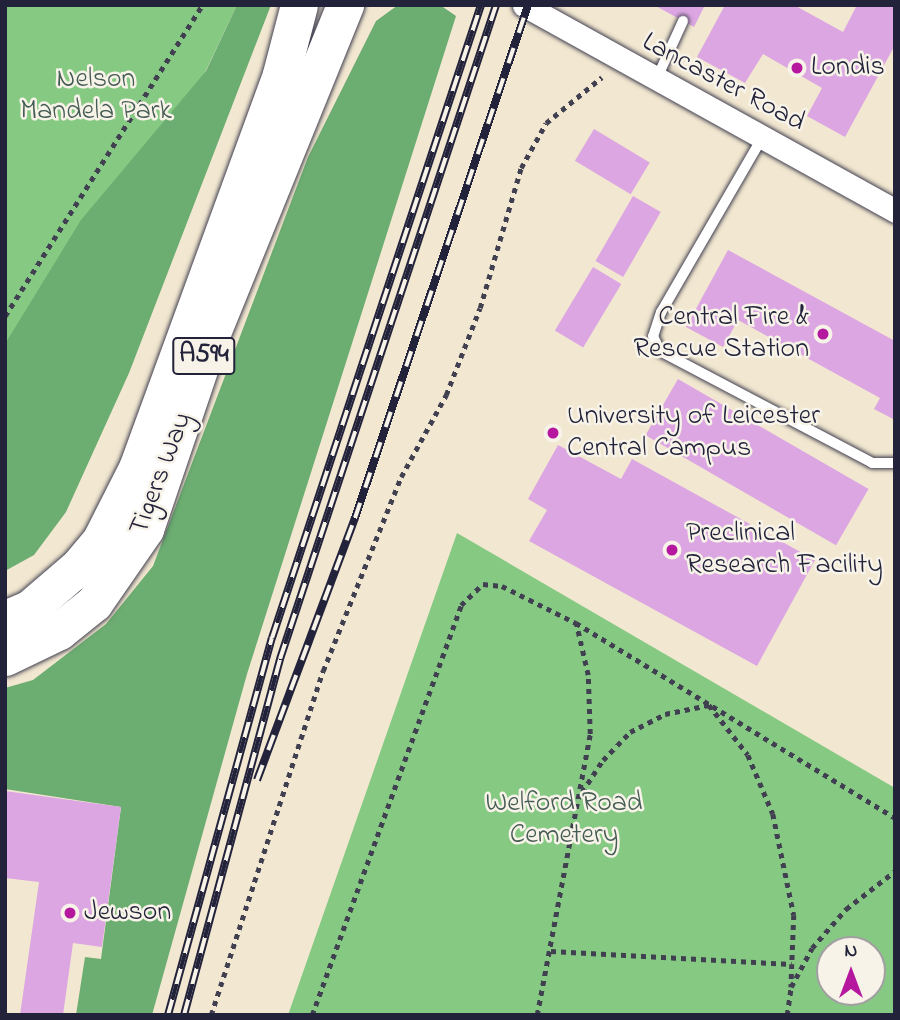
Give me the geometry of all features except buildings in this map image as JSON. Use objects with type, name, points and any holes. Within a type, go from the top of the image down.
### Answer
[{"type":"main road","name":"Tigers Way","points":[[5,620],[29,609],[79,566],[100,541],[137,468],[281,74],[299,5]]},
{"type":"main road","name":"Tigers Way","points":[[5,657],[59,631],[94,603],[145,529],[209,340],[345,5]]},
{"type":"street","name":"Lancaster Road","points":[[524,5],[620,62],[888,207]]},
{"type":"lane","points":[[656,80],[683,21]]},
{"type":"lane","points":[[762,138],[661,312],[653,336],[660,351],[872,463],[895,463]]},
{"type":"path","points":[[5,316],[202,5]]},
{"type":"path","points":[[211,1015],[323,671],[401,477],[451,383],[480,308],[521,168],[546,122],[620,62]]},
{"type":"path","points":[[312,1015],[461,604],[483,584],[502,586],[576,623],[895,818]]},
{"type":"path","points":[[537,1015],[582,792],[590,734],[588,674],[576,623]]},
{"type":"path","points":[[582,792],[603,760],[630,732],[665,714],[709,705]]},
{"type":"path","points":[[709,705],[748,755],[773,814],[794,915],[787,1015]]},
{"type":"path","points":[[791,987],[811,948],[846,909],[895,871]]},
{"type":"path","points":[[551,951],[792,964]]},
{"type":"green space","name":"Nelson Mandela Park","points":[[5,5],[237,5],[5,493]]},
{"type":"green space","points":[[237,5],[271,5],[129,373],[66,512],[34,555],[5,571],[5,344],[81,220],[206,71]]},
{"type":"green space","points":[[398,5],[440,5],[456,16],[247,674],[152,1015],[76,1015],[85,957],[101,959],[121,807],[5,789],[5,688],[33,680],[106,624],[153,566],[308,157],[376,21]]},
{"type":"green space","name":"Welford Road Cemetery","points":[[457,533],[895,788],[895,1015],[288,1015]]},
{"type":"railway","points":[[168,1015],[272,638],[481,5]]},
{"type":"railway","points":[[184,1015],[280,659],[496,5]]},
{"type":"railway","points":[[257,780],[355,518],[528,5]]},
{"type":"place","name":"Londis","points":[[797,68]]},
{"type":"place","name":"Central Fire & Rescue Station","points":[[823,334]]},
{"type":"place","name":"University of Leicester Central Campus","points":[[553,433]]},
{"type":"place","name":"Preclinical Research Facility","points":[[672,550]]},
{"type":"place","name":"Jewson","points":[[70,913]]}]
